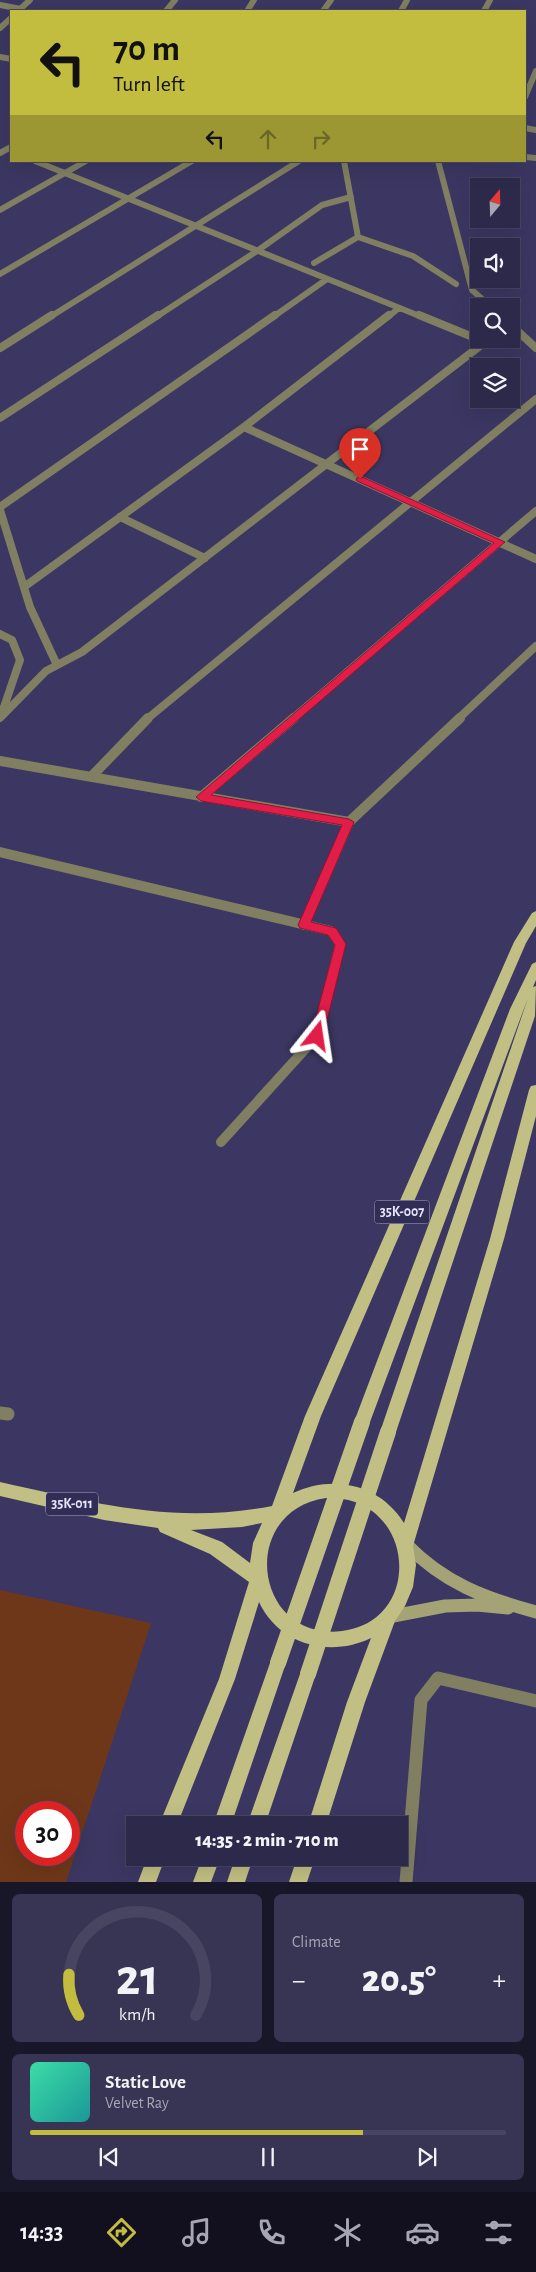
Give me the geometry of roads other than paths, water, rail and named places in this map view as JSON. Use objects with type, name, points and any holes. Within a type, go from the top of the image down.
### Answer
[{"type":"main road","name":"35К-007","points":[[278,1512],[317,1407],[520,942],[536,916]]},
{"type":"main road","name":"35К-007","points":[[225,1816],[362,1422],[516,1009],[536,967]]},
{"type":"main road","points":[[259,1816],[536,991]]},
{"type":"main road","points":[[278,1512],[262,1535],[257,1556],[258,1578],[265,1597],[281,1618],[303,1633],[329,1639],[355,1637],[379,1625],[397,1608],[406,1588],[409,1566],[406,1544],[497,1239],[536,1090]]},
{"type":"main road","name":"35К-011","points":[[0,1489],[144,1520],[216,1548],[258,1578]]},
{"type":"main road","points":[[144,1520],[197,1524],[249,1520],[278,1512],[301,1496],[319,1491],[338,1491],[357,1495],[374,1504],[389,1516],[406,1544],[427,1565],[450,1580],[530,1611]]},
{"type":"main road","points":[[172,1816],[227,1678],[258,1578]]},
{"type":"main road","points":[[388,1617],[445,1606],[477,1605],[530,1611]]},
{"type":"main road","points":[[320,1816],[356,1702],[388,1617]]},
{"type":"main road","points":[[147,1882],[153,1866]]},
{"type":"main road","points":[[202,1882],[208,1866]]},
{"type":"main road","points":[[236,1882],[241,1866]]},
{"type":"main road","points":[[298,1882],[303,1866]]},
{"type":"street","points":[[0,6],[19,10],[30,0]]},
{"type":"street","points":[[167,10],[175,0]]},
{"type":"street","points":[[0,28],[10,19]]},
{"type":"street","points":[[526,95],[535,74]]},
{"type":"street","points":[[0,154],[10,150]]},
{"type":"street","points":[[38,162],[399,308],[470,334]]},
{"type":"street","points":[[0,210],[84,162]]},
{"type":"street","points":[[0,274],[190,162]]},
{"type":"street","points":[[0,348],[297,162]]},
{"type":"street","points":[[344,162],[358,237]]},
{"type":"street","points":[[438,162],[472,290],[481,298]]},
{"type":"street","points":[[0,418],[257,251],[322,205],[351,197]]},
{"type":"street","points":[[314,262],[358,237],[413,256],[456,284]]},
{"type":"street","points":[[57,665],[30,607],[0,508],[327,279]]},
{"type":"street","points":[[24,587],[244,427],[399,308]]},
{"type":"street","points":[[520,333],[536,348]]},
{"type":"street","points":[[0,718],[46,671],[82,652],[477,348]]},
{"type":"street","points":[[91,777],[149,717],[536,399]]},
{"type":"street","points":[[244,427],[536,559]]},
{"type":"street","points":[[201,797],[536,511]]},
{"type":"street","points":[[120,517],[205,558]]},
{"type":"street","points":[[0,634],[12,640],[20,660],[4,707],[0,712]]},
{"type":"street","points":[[304,925],[349,822],[536,646]]},
{"type":"street","points":[[0,761],[349,822]]},
{"type":"street","points":[[0,852],[332,931],[340,944],[317,1036],[222,1142]]},
{"type":"street","points":[[406,1882],[422,1700],[438,1678],[536,1701]]}]
